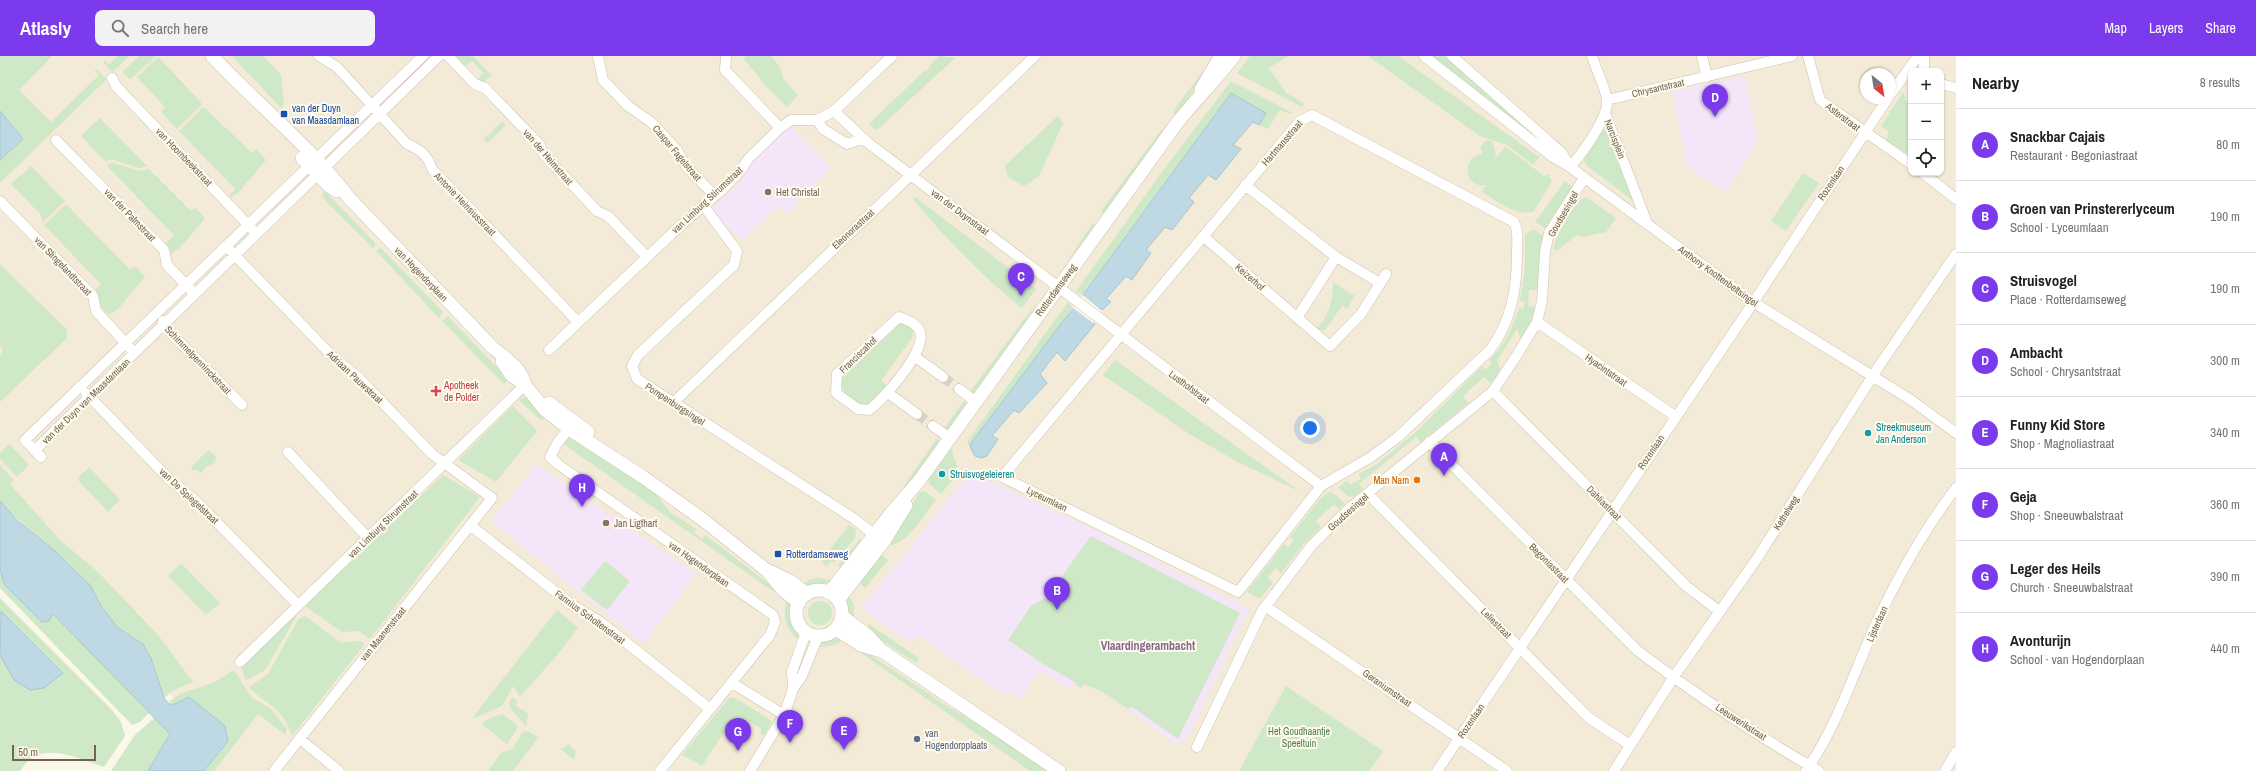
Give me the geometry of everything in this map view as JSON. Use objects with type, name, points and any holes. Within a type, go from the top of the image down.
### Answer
[{"type":"street","name":"van Hogendorplaan","points":[[212,56],[316,167],[350,199],[493,348],[511,375],[525,385],[537,398],[545,410],[572,425],[708,523],[767,570],[783,590],[803,598]]},
{"type":"street","name":"Antonie Heinsiusstraat","points":[[319,56],[337,67],[407,144],[418,148],[429,160],[432,168],[578,322]]},
{"type":"street","name":"van der Duyn van Maasdamlaan","points":[[423,56],[372,105],[316,167],[257,235],[135,353],[38,453],[25,440],[248,226],[316,167],[379,114],[439,56]]},
{"type":"street","name":"van der Heimstraat","points":[[448,56],[475,84],[485,88],[540,145],[544,155],[597,211],[608,216],[647,257]]},
{"type":"street","name":"Caspar Fagelstraat","points":[[598,56],[603,80],[628,106],[651,122],[677,150],[686,166],[715,196]]},
{"type":"street","points":[[726,56],[725,70],[780,128]]},
{"type":"street","name":"van Limburg Stirumstraat","points":[[549,350],[703,205],[715,196],[741,170],[749,158],[780,128],[791,120],[817,120],[834,111],[892,56]]},
{"type":"street","name":"Eleonorastraat","points":[[673,403],[1034,56]]},
{"type":"street","name":"Rotterdamseweg","points":[[834,596],[879,538],[1058,286],[1194,101],[1211,69],[1221,56]]},
{"type":"street","name":"Rotterdamseweg","points":[[1194,101],[1220,75],[1234,56]]},
{"type":"street","name":"Anthony Knottenbeltsingel","points":[[1424,56],[1553,157],[1570,167],[1753,302],[1911,400],[1956,433]]},
{"type":"street","name":"Anthony Knottenbeltsingel","points":[[1452,56],[1562,153],[1570,167]]},
{"type":"street","points":[[1592,56],[1607,100],[1605,113]]},
{"type":"street","points":[[1702,56],[1707,76]]},
{"type":"street","name":"Chrysantstraat","points":[[1607,100],[1792,56]]},
{"type":"street","name":"Asterstraat","points":[[1808,56],[1820,100],[1864,133],[1908,162]]},
{"type":"street","points":[[1911,68],[1918,56]]},
{"type":"street","points":[[1924,56],[1924,68]]},
{"type":"street","points":[[1896,88],[1908,72]]},
{"type":"street","name":"van Hoornbeekstraat","points":[[112,78],[116,86],[257,235]]},
{"type":"street","points":[[1944,85],[1956,88]]},
{"type":"street","name":"Rozenlaan","points":[[1437,771],[1675,416],[1747,312],[1884,104]]},
{"type":"street","name":"van der Duynstraat","points":[[834,111],[862,139],[1058,286]]},
{"type":"street","name":"Narcisplein","points":[[1570,167],[1578,158],[1605,113]]},
{"type":"street","name":"Narcisplein","points":[[1605,113],[1648,225]]},
{"type":"street","name":"Hartmansstraat","points":[[1120,334],[1299,122],[1312,114],[1505,216],[1516,225],[1517,249],[1515,296],[1506,323],[1494,344],[1467,374],[1398,437],[1371,457],[1322,486]]},
{"type":"street","points":[[817,120],[823,129],[847,144],[862,139]]},
{"type":"street","name":"van der Palmstraat","points":[[56,140],[164,250],[167,265],[195,294]]},
{"type":"street","points":[[1927,176],[1956,198]]},
{"type":"street","name":"Goudsesingel","points":[[1197,747],[1265,606],[1312,545],[1352,506],[1493,391],[1537,322],[1542,301],[1545,252],[1549,233],[1584,178]]},
{"type":"street","points":[[1245,185],[1336,257],[1380,283]]},
{"type":"street","name":"van Slingelandtstraat","points":[[0,201],[92,296],[96,311],[135,353]]},
{"type":"street","name":"Pompenburgsingel","points":[[703,205],[737,251],[734,265],[638,355],[632,366],[637,379],[853,518],[879,538]]},
{"type":"street","name":"Keizerhof","points":[[1203,236],[1330,346],[1361,314],[1386,274]]},
{"type":"street","name":"Adriaan Pauwstraat","points":[[227,247],[334,358],[358,377],[444,463],[492,498]]},
{"type":"street","name":"Kethelweg","points":[[1614,771],[1673,678],[1756,560],[1873,376],[1956,254]]},
{"type":"street","points":[[1297,318],[1336,257]]},
{"type":"street","name":"Lusthofstraat","points":[[1058,286],[1322,486]]},
{"type":"street","name":"Schimmelpenninckstraat","points":[[158,313],[163,318],[164,326],[242,405]]},
{"type":"street","name":"Franciscahof","points":[[898,316],[911,321],[920,331],[921,339],[914,356],[888,393],[869,410],[858,409],[836,393],[837,374],[898,316]]},
{"type":"street","name":"Hyacintstraat","points":[[1537,322],[1675,416]]},
{"type":"street","name":"Lyceumlaan","points":[[1120,334],[1002,476],[1238,592],[1322,486]]},
{"type":"street","points":[[914,356],[940,375]]},
{"type":"street","name":"van Limburg Stirumstraat","points":[[240,662],[525,385]]},
{"type":"street","name":"van De Spiegelstraat","points":[[80,387],[170,481],[196,501],[298,605]]},
{"type":"street","points":[[959,389],[976,402]]},
{"type":"street","name":"Dahliastraat","points":[[1493,391],[1686,586],[1719,611]]},
{"type":"street","points":[[888,393],[911,413]]},
{"type":"street","name":"van Hogendorplaan","points":[[572,425],[558,442],[550,457],[559,465],[773,615],[775,622],[770,635],[732,683]]},
{"type":"street","points":[[933,426],[950,438]]},
{"type":"street","name":"Begoniastraat","points":[[1429,442],[1638,651],[1673,678]]},
{"type":"street","points":[[288,452],[368,538]]},
{"type":"street","name":"Lijsterlaan","points":[[1808,768],[1838,716],[1880,615],[1911,556],[1956,488]]},
{"type":"street","name":"Leliestraat","points":[[1368,494],[1589,718],[1630,745]]},
{"type":"street","name":"van Maanenstraat","points":[[274,771],[492,498]]},
{"type":"street","name":"Fannius Scholtenstraat","points":[[470,525],[572,604],[600,621],[710,709]]},
{"type":"street","points":[[816,591],[834,596],[842,608],[842,616],[836,629],[828,634],[812,634],[800,625],[797,617],[803,598],[816,591]]},
{"type":"street","name":"Geraniumstraat","points":[[1265,606],[1507,771]]},
{"type":"street","points":[[842,616],[868,636],[882,651],[1059,771]]},
{"type":"street","points":[[836,629],[861,645],[882,651]]},
{"type":"street","points":[[750,771],[784,715],[793,689],[792,672],[812,634]]},
{"type":"street","name":"Leeuwerikstraat","points":[[1673,678],[1808,768],[1819,771]]},
{"type":"street","points":[[660,771],[732,683],[784,715]]},
{"type":"street","points":[[300,738],[339,771]]},
{"type":"street","points":[[1945,771],[1956,752]]},
{"type":"shaded area","points":[[0,56],[1956,56],[1956,771],[193,771],[216,746],[0,498]]},
{"type":"shaded area","points":[[1745,76],[1758,142],[1726,192],[1687,167],[1672,91]]},
{"type":"shaded area","name":"Het Christal","points":[[791,126],[831,168],[796,201],[798,204],[788,214],[779,206],[742,241],[712,210],[740,183],[748,167]]},
{"type":"shaded area","points":[[537,464],[696,574],[644,644],[491,521]]},
{"type":"shaded area","points":[[977,475],[1095,530],[1249,609],[1185,743],[1181,741],[1178,745],[1103,692],[1085,684],[1081,688],[1074,684],[1071,689],[1039,671],[1020,699],[1010,692],[1006,697],[917,635],[911,643],[865,612],[864,605],[966,477]]},
{"type":"green space","points":[[0,56],[52,56],[19,90],[51,122],[99,75],[94,70],[97,70],[106,78],[105,81],[0,183],[0,160],[23,139],[0,111]]},
{"type":"green space","points":[[118,56],[129,56],[114,71],[111,71],[104,63],[104,60],[109,64]]},
{"type":"green space","points":[[139,56],[156,56],[130,80],[122,72]]},
{"type":"green space","points":[[232,56],[263,56],[281,75],[284,104],[281,108]]},
{"type":"green space","points":[[456,56],[473,56],[491,75],[483,83],[476,80],[484,73],[472,61],[464,67]]},
{"type":"green space","points":[[746,56],[771,56],[779,66],[784,80],[798,95],[787,107],[766,86],[744,59]]},
{"type":"green space","points":[[939,56],[955,58],[877,130],[869,124],[924,71],[926,72],[930,67],[929,66]]},
{"type":"green space","points":[[1250,56],[1288,56],[1269,68],[1286,93],[1304,103],[1302,107],[1237,73]]},
{"type":"green space","points":[[1368,56],[1398,56],[1539,157],[1533,165],[1507,145],[1480,136]]},
{"type":"green space","points":[[1432,56],[1444,56],[1536,137],[1534,139]]},
{"type":"green space","points":[[158,57],[201,102],[201,106],[177,129],[161,112],[165,107],[137,77]]},
{"type":"green space","points":[[1203,71],[1205,75],[1177,113],[1174,114],[1174,110]]},
{"type":"green space","points":[[1231,81],[1291,112],[1290,114],[1280,110],[1268,129],[1259,125],[1266,113],[1231,93],[1083,295],[1076,291],[1168,164]]},
{"type":"green space","points":[[1903,92],[1906,101],[1908,101],[1908,154],[1886,141],[1889,132],[1881,126]]},
{"type":"green space","points":[[202,108],[205,108],[252,153],[256,149],[266,160],[238,193],[231,197],[229,195],[235,189],[179,131]]},
{"type":"green space","points":[[1058,116],[1063,123],[1039,176],[1024,186],[1008,177],[1005,166]]},
{"type":"green space","points":[[100,118],[147,166],[139,168],[110,159],[106,162],[81,136]]},
{"type":"green space","points":[[503,121],[505,126],[487,143],[483,140]]},
{"type":"green space","points":[[1161,130],[1164,132],[1103,214],[1102,210]]},
{"type":"green space","points":[[1602,131],[1608,131],[1633,201],[1586,165],[1584,159]]},
{"type":"green space","points":[[1489,140],[1493,142],[1496,157],[1506,147],[1544,176],[1548,174],[1552,181],[1534,211],[1527,213],[1507,207],[1482,192],[1486,185],[1479,185],[1469,178],[1468,166],[1476,156],[1483,154],[1480,148],[1484,142]]},
{"type":"green space","points":[[111,162],[139,171],[149,169],[191,211],[195,208],[205,218],[178,250],[176,249],[171,255],[166,243],[174,235],[107,166]]},
{"type":"green space","points":[[31,166],[65,201],[43,222],[41,215],[11,184]]},
{"type":"green space","points":[[1803,173],[1819,183],[1786,231],[1771,221]]},
{"type":"green space","points":[[1565,181],[1572,187],[1573,193],[1548,230],[1535,222]]},
{"type":"green space","points":[[325,191],[375,243],[373,248],[324,199],[322,194]]},
{"type":"green space","points":[[915,197],[1036,289],[1022,308],[951,243],[913,199]]},
{"type":"green space","points":[[1586,197],[1616,218],[1606,232],[1581,237],[1577,235],[1557,251],[1553,249],[1570,212],[1581,200]]},
{"type":"green space","points":[[66,204],[130,270],[135,266],[145,277],[118,309],[109,315],[101,307],[95,290],[101,284],[44,225]]},
{"type":"green space","points":[[1092,224],[1094,224],[1092,231],[1067,262]]},
{"type":"green space","points":[[1534,229],[1544,237],[1540,246],[1538,290],[1529,290],[1528,306],[1536,307],[1531,322],[1521,339],[1517,329],[1497,361],[1501,371],[1491,383],[1484,377],[1463,396],[1468,403],[1421,442],[1416,437],[1359,484],[1363,489],[1355,496],[1349,497],[1338,487],[1347,481],[1350,485],[1361,479],[1359,474],[1377,464],[1417,431],[1482,366],[1485,370],[1492,364],[1489,360],[1507,336],[1514,323],[1519,308],[1523,309],[1525,302],[1520,301],[1525,269],[1525,234]]},
{"type":"green space","points":[[381,248],[443,312],[439,318],[376,251]]},
{"type":"green space","points":[[0,264],[67,330],[67,338],[0,402],[0,356],[3,349],[0,346]]},
{"type":"green space","points":[[1333,282],[1355,296],[1347,309],[1342,306],[1325,330],[1316,330],[1324,319],[1329,308]]},
{"type":"green space","points":[[1037,302],[1024,324],[973,394],[970,392]]},
{"type":"green space","points":[[1068,302],[1073,308],[972,442],[970,447],[967,442]]},
{"type":"green space","points":[[448,316],[508,379],[504,384],[442,321]]},
{"type":"green space","points":[[902,323],[913,331],[912,338],[881,381],[889,387],[878,398],[869,404],[860,405],[850,401],[842,386],[843,376],[847,368],[873,342],[895,325]]},
{"type":"green space","points":[[1115,360],[1299,491],[1236,461],[1191,435],[1103,375]]},
{"type":"green space","points":[[524,397],[529,398],[547,415],[541,421],[519,400]]},
{"type":"green space","points":[[964,401],[967,404],[949,431],[943,430]]},
{"type":"green space","points":[[513,406],[537,431],[496,482],[458,460]]},
{"type":"green space","points":[[573,436],[655,493],[671,513],[696,529],[694,532],[702,539],[705,535],[777,590],[774,592],[562,443],[567,438]]},
{"type":"green space","points":[[937,438],[939,444],[907,487],[903,487]]},
{"type":"green space","points":[[9,444],[29,465],[17,477],[0,459],[0,453]]},
{"type":"green space","points":[[951,449],[953,450],[958,467],[958,473],[941,494],[929,484],[929,479]]},
{"type":"green space","points":[[208,450],[216,456],[215,462],[205,468],[201,473],[197,470],[193,470],[191,467]]},
{"type":"green space","points":[[0,465],[14,480],[10,484],[60,540],[97,571],[158,635],[193,682],[174,690],[164,698],[153,663],[147,649],[143,644],[138,639],[124,632],[113,622],[89,584],[79,573],[0,501]]},
{"type":"green space","points":[[89,467],[120,500],[108,512],[77,479]]},
{"type":"green space","points":[[443,475],[480,497],[370,639],[359,631],[342,632],[305,606]]},
{"type":"green space","points":[[925,491],[936,500],[903,540],[896,544],[890,545],[888,543],[920,492]]},
{"type":"green space","points":[[1331,491],[1345,504],[1339,509],[1334,504],[1316,521],[1321,527],[1303,545],[1281,573],[1275,568],[1268,578],[1273,583],[1260,599],[1247,592],[1284,544],[1288,547],[1294,540],[1290,537],[1321,498]]},
{"type":"green space","points":[[849,525],[856,529],[855,538],[834,563],[831,561],[826,566],[821,561]]},
{"type":"green space","points":[[1091,536],[1240,613],[1178,739],[1131,706],[1128,709],[1103,692],[1085,684],[1081,688],[1075,684],[1075,682],[1043,664],[1008,640],[1031,606],[1046,598]]},
{"type":"green space","points":[[860,539],[862,541],[843,569],[838,565]]},
{"type":"green space","points":[[880,554],[888,560],[865,588],[858,581]]},
{"type":"green space","points":[[605,561],[630,581],[607,610],[581,590]]},
{"type":"green space","points":[[181,563],[220,603],[206,615],[168,576]]},
{"type":"green space","points":[[0,569],[4,584],[52,613],[149,713],[140,722],[132,725],[0,588]]},
{"type":"green space","points":[[818,578],[831,580],[831,582],[813,586],[803,584],[811,579]]},
{"type":"green space","points":[[849,595],[854,605],[854,620],[847,608],[847,598]]},
{"type":"green space","points":[[0,598],[112,710],[121,722],[125,736],[104,767],[59,753],[48,753],[37,755],[28,761],[20,771],[0,771],[0,655],[14,680],[2,612],[0,620]]},
{"type":"green space","points":[[787,601],[791,606],[799,638],[797,639],[790,631],[786,622],[785,611]]},
{"type":"green space","points":[[820,601],[825,602],[831,608],[831,618],[825,624],[820,625],[815,624],[809,618],[808,613],[809,608],[815,602]]},
{"type":"green space","points":[[557,610],[578,628],[564,647],[520,697],[513,686],[502,706],[475,718],[473,717]]},
{"type":"green space","points":[[295,614],[296,617],[265,670],[246,680],[241,667]]},
{"type":"green space","points":[[305,616],[341,643],[359,641],[365,644],[292,736],[284,718],[279,712],[249,687],[268,674],[298,620]]},
{"type":"green space","points":[[869,624],[919,658],[916,663],[866,630]]},
{"type":"green space","points":[[841,638],[841,641],[831,646],[819,647],[824,641]]},
{"type":"green space","points":[[856,645],[942,703],[996,735],[1047,771],[1030,771],[854,648]]},
{"type":"green space","points":[[234,670],[251,697],[270,708],[286,728],[286,735],[258,714],[214,771],[204,771],[228,741],[227,730],[189,697],[175,704],[168,702],[180,694],[215,682]]},
{"type":"green space","name":"Het Goudhaantje Speeltuin","points":[[1286,686],[1383,751],[1369,771],[1239,771]]},
{"type":"green space","points":[[512,697],[517,701],[515,705],[528,714],[526,726],[510,708],[509,704]]},
{"type":"green space","points":[[730,697],[735,698],[772,721],[764,736],[761,734],[761,728],[745,719],[733,718],[702,766],[682,755]]},
{"type":"green space","points":[[502,714],[517,725],[517,729],[507,744],[482,724],[488,719]]},
{"type":"green space","points":[[154,718],[170,734],[148,771],[111,771],[135,735]]},
{"type":"green space","points":[[523,731],[530,732],[538,738],[513,771],[488,771],[502,752],[512,750]]},
{"type":"green space","points":[[568,744],[576,751],[574,760],[560,748],[564,748]]},
{"type":"water","points":[[1231,93],[1266,113],[1259,125],[1253,122],[1233,145],[1241,149],[1216,180],[1208,175],[1189,198],[1194,202],[1172,230],[1165,227],[1146,250],[1151,253],[1132,280],[1126,276],[1106,299],[1111,302],[1102,310],[1100,308],[1090,320],[1095,324],[1065,361],[1057,352],[1040,374],[1047,383],[1019,413],[1014,410],[992,436],[998,439],[987,456],[981,458],[975,456],[970,447],[972,442],[1063,321],[1085,296],[1083,295]]},
{"type":"water","points":[[0,111],[23,139],[0,160]]},
{"type":"water","points":[[0,501],[18,521],[54,550],[90,585],[102,607],[118,628],[143,644],[151,658],[164,698],[169,704],[175,704],[189,697],[225,726],[228,741],[204,771],[148,771],[170,734],[53,614],[49,621],[42,622],[4,584],[0,569]]},
{"type":"water","points":[[1,611],[63,673],[44,688],[30,690],[14,680],[0,655]]},
{"type":"pier","points":[[1083,295],[1103,312],[1100,311],[1092,320],[1095,322],[1093,323],[1073,308]]},
{"type":"tunnel","points":[[943,377],[959,389]]},
{"type":"tunnel","points":[[917,414],[933,426]]},
{"type":"place","name":"van der Duyn van Maasdamlaan","points":[[284,114]]},
{"type":"place","name":"Ambacht","points":[[1715,117]]},
{"type":"place","name":"Het Christal","points":[[768,192]]},
{"type":"place","name":"Struisvogel","points":[[1021,296]]},
{"type":"place","name":"Apotheek de Polder","points":[[436,391]]},
{"type":"place","name":"Streekmuseum Jan Anderson","points":[[1868,433]]},
{"type":"place","name":"Struisvogeleieren","points":[[942,474]]},
{"type":"place","name":"Snackbar Cajais","points":[[1444,476]]},
{"type":"place","name":"Man Nam","points":[[1417,480]]},
{"type":"place","name":"Avonturijn","points":[[582,507]]},
{"type":"place","name":"Jan Ligthart","points":[[606,523]]},
{"type":"place","name":"Rotterdamseweg","points":[[778,554]]},
{"type":"place","name":"Groen van Prinstererlyceum","points":[[1057,610]]},
{"type":"place","name":"van Hogendorpplaats","points":[[917,739]]},
{"type":"place","name":"Geja","points":[[790,743]]},
{"type":"place","name":"Funny Kid Store","points":[[844,750]]},
{"type":"place","name":"Leger des Heils","points":[[738,751]]},
{"type":"district","name":"Vlaardingerambacht","points":[[1148,646]]}]
